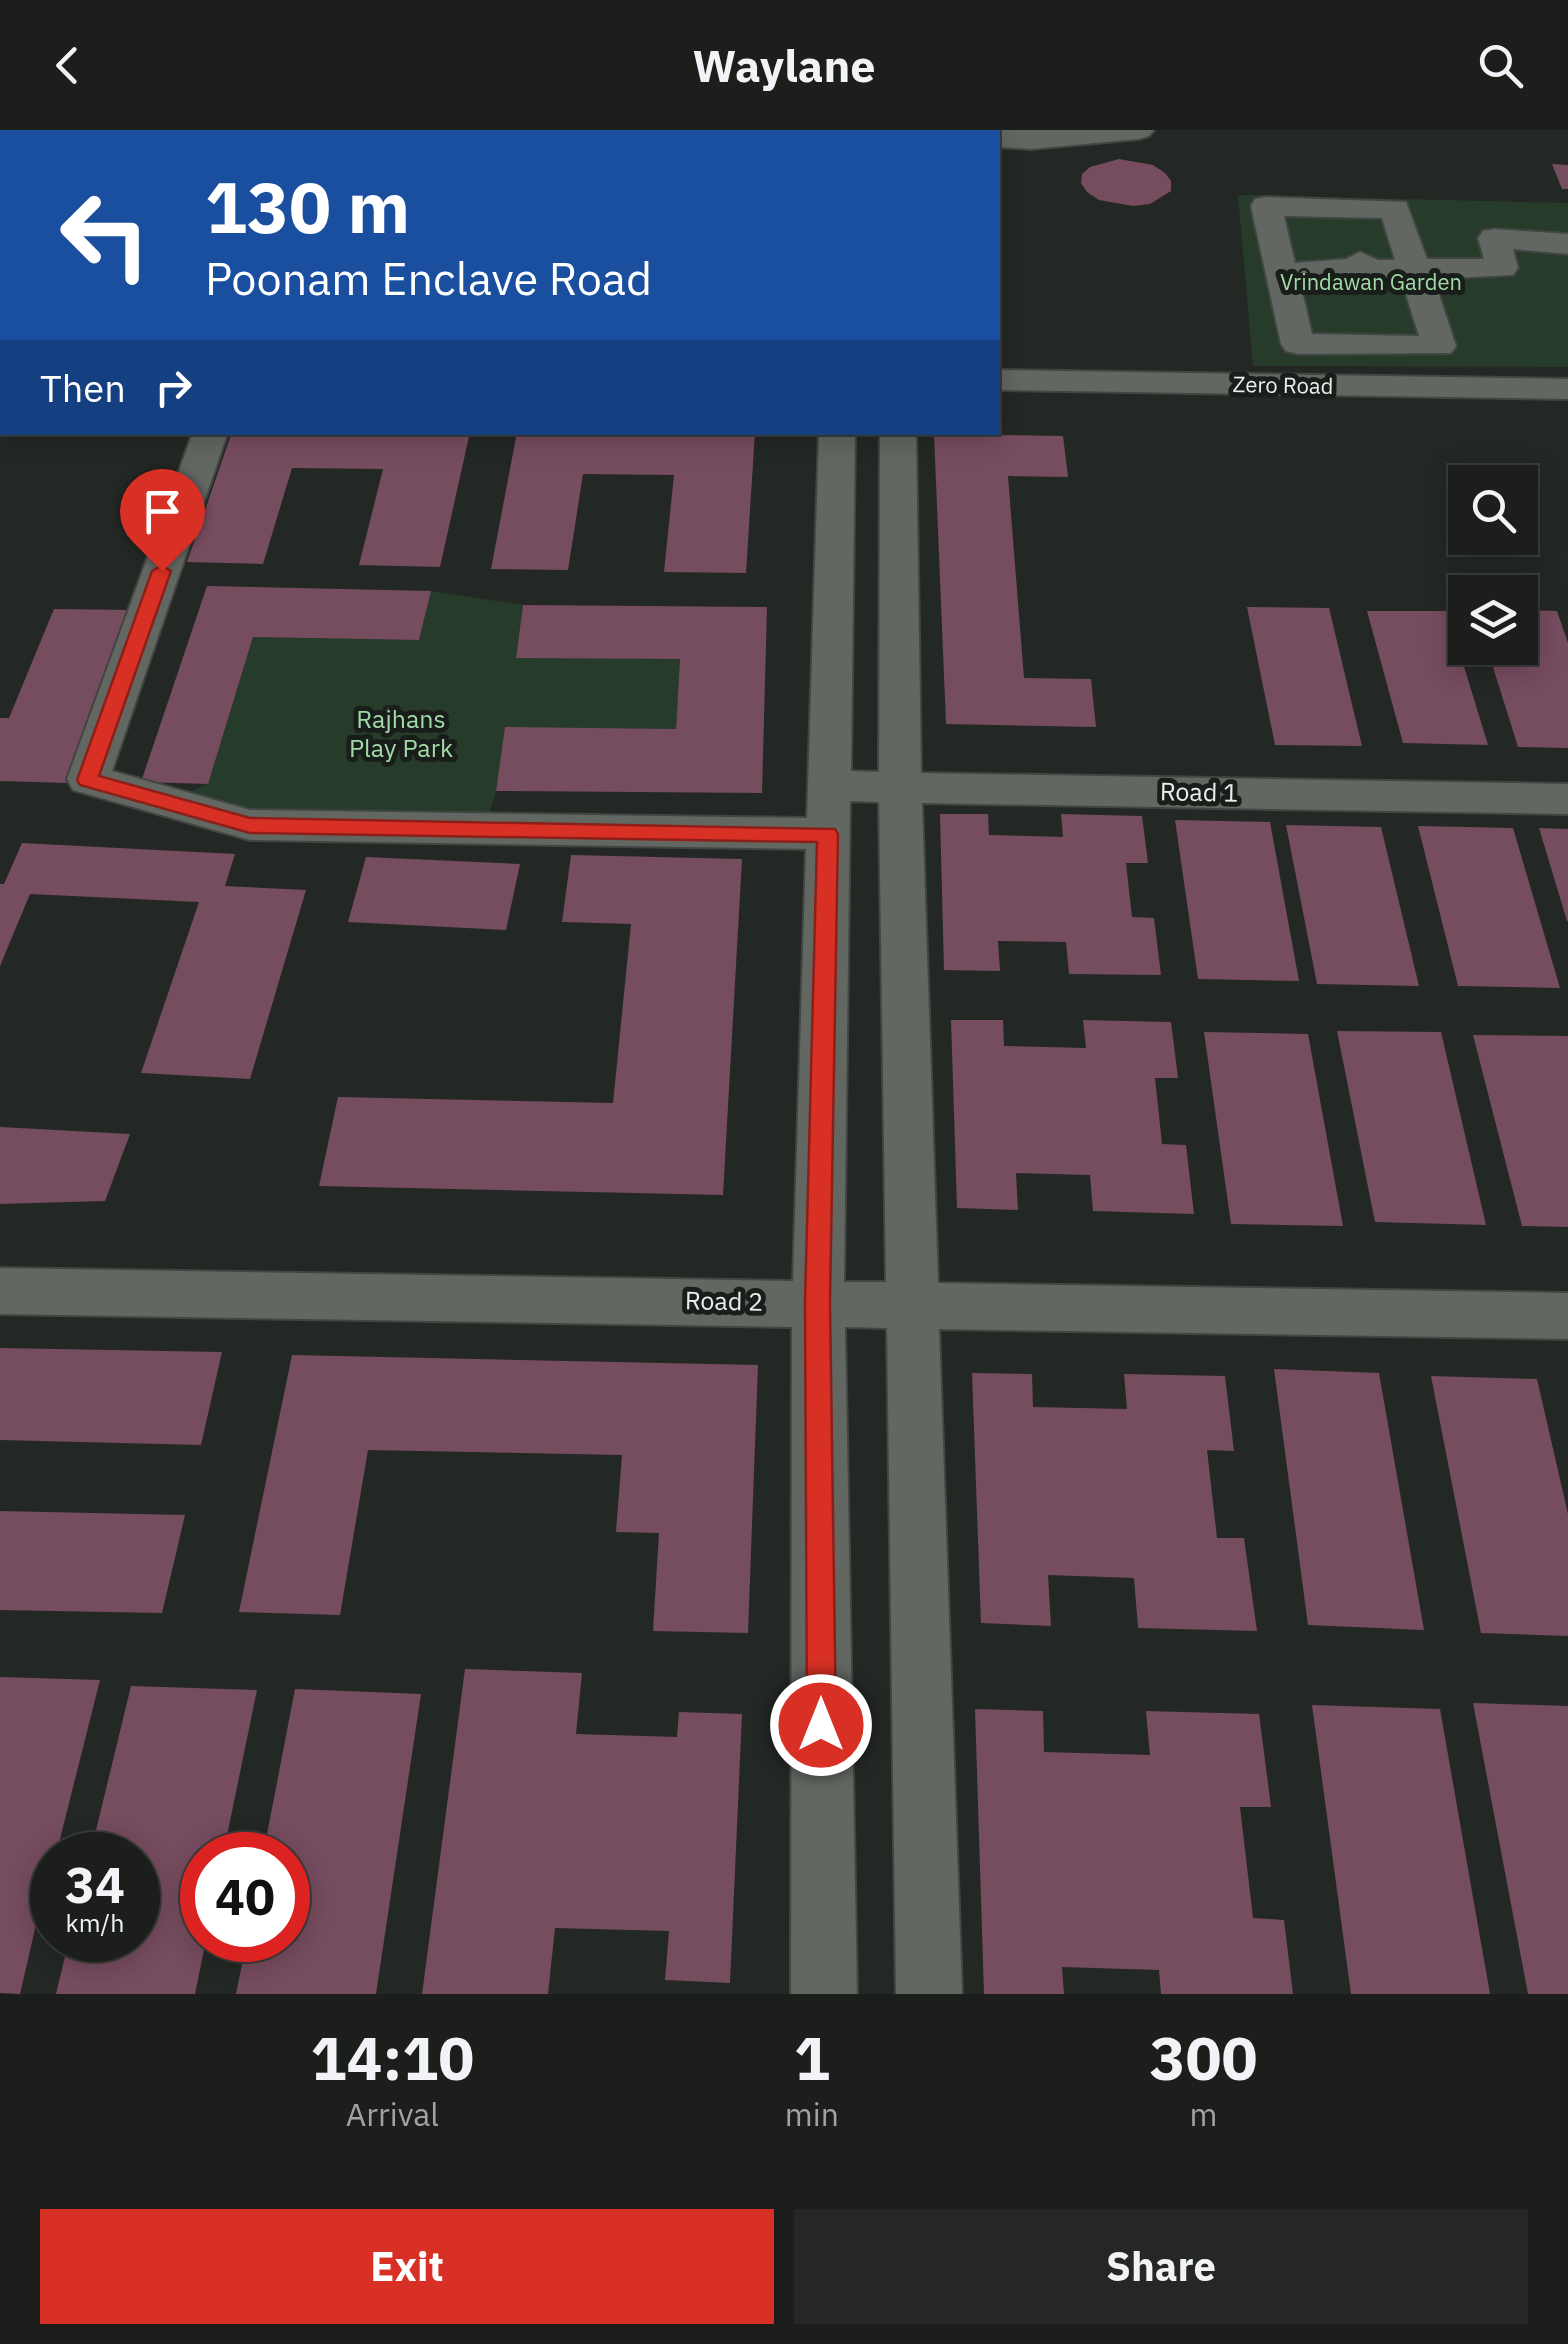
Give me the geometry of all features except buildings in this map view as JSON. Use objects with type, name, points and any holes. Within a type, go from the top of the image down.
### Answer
[{"type":"street","points":[[1000,138],[1031,140],[1139,130]]},
{"type":"street","points":[[1438,346],[1298,344],[1266,206],[1395,209],[1438,346],[1446,388]]},
{"type":"street","points":[[1305,270],[1415,270],[1466,257],[1502,268],[1494,238],[1568,244]]},
{"type":"street","name":"Zero Road","points":[[1000,380],[1408,402],[1568,419]]},
{"type":"street","name":"Zero Road","points":[[1000,411],[1408,402],[1446,388],[1568,388]]},
{"type":"street","name":"Road 1","points":[[210,435],[88,780],[250,825],[828,810],[900,787],[1568,799]]},
{"type":"street","points":[[824,1994],[818,1302],[837,435]]},
{"type":"street","points":[[898,435],[900,787],[929,1994]]},
{"type":"street","name":"Road 2","points":[[0,1290],[1568,1316]]},
{"type":"green space","name":"Vrindawan Garden","points":[[1238,195],[1568,203],[1568,367],[1253,366]]},
{"type":"green space","name":"Rajhans Play Park","points":[[431,591],[523,605],[516,657],[680,659],[676,729],[505,728],[496,791],[485,829],[169,804],[208,783],[253,637],[419,640]]},
{"type":"route","points":[[162,571],[88,780],[250,825],[828,834],[818,1302],[821,1725]]}]
